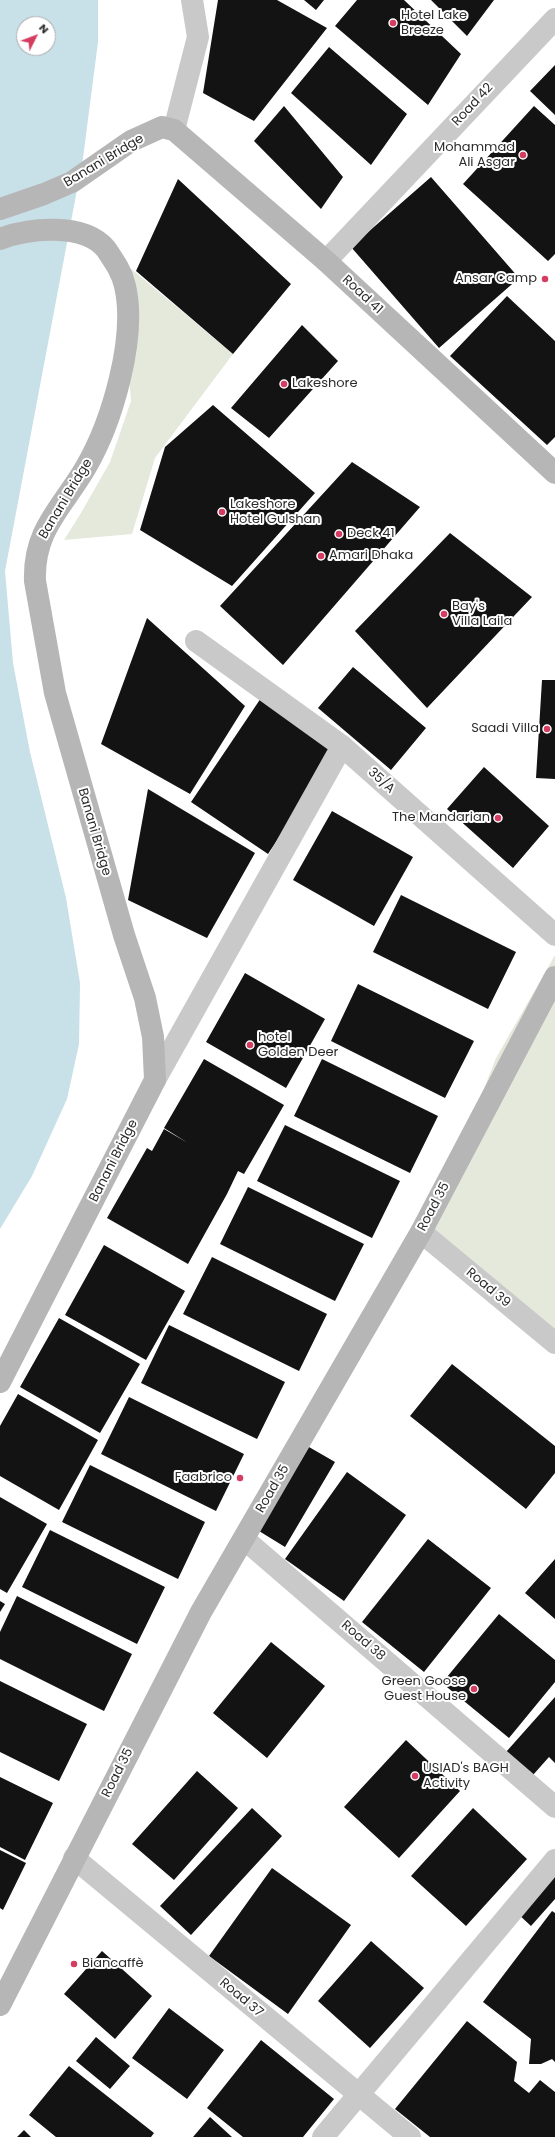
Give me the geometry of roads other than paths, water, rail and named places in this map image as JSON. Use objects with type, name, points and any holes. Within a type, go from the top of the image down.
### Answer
[{"type":"main road","name":"Banani Bridge","points":[[0,209],[44,194],[72,182],[131,141],[168,129]]},
{"type":"main road","name":"Road 41","points":[[168,129],[326,261],[555,473]]},
{"type":"main road","name":"Banani Bridge","points":[[0,239],[16,233],[52,229],[80,233],[102,244],[118,265],[125,286],[128,311],[126,342],[115,397],[86,468],[42,535],[35,564],[35,581],[55,693],[122,928],[145,998],[152,1037],[155,1080],[0,1382]]},
{"type":"main road","name":"Road 35","points":[[0,2005],[201,1612],[421,1232],[528,1025],[555,977]]},
{"type":"street","points":[[168,129],[198,38],[192,0]]},
{"type":"street","name":"Road 42","points":[[326,261],[555,19]]},
{"type":"street","name":"35/A","points":[[196,641],[342,746],[555,935]]},
{"type":"street","points":[[155,1080],[342,746]]},
{"type":"street","name":"Road 39","points":[[421,1232],[555,1343]]},
{"type":"street","name":"Road 38","points":[[244,1539],[555,1806]]},
{"type":"street","name":"Road 37","points":[[74,1858],[410,2137]]},
{"type":"street","points":[[323,2137],[359,2096],[555,1860]]},
{"type":"water","points":[[0,0],[98,0],[98,42],[83,158],[5,571],[13,663],[30,752],[66,898],[80,983],[79,1044],[67,1099],[32,1176],[0,1229]]},
{"type":"place","name":"Hotel Lake Breeze","points":[[393,23]]},
{"type":"place","name":"Mohammad Ali Asgar","points":[[523,155]]},
{"type":"place","name":"Ansar Camp","points":[[545,279]]},
{"type":"place","name":"Lakeshore","points":[[284,384]]},
{"type":"place","name":"Lakeshore Hotel Gulshan","points":[[222,512]]},
{"type":"place","name":"Deck 41","points":[[339,534]]},
{"type":"place","name":"Amari Dhaka","points":[[321,556]]},
{"type":"place","name":"Bay's Villa Laila","points":[[444,614]]},
{"type":"place","name":"Saadi Villa","points":[[547,729]]},
{"type":"place","name":"The Mandarian","points":[[498,818]]},
{"type":"place","name":"hotel Golden Deer","points":[[250,1045]]},
{"type":"place","name":"Faabrico","points":[[240,1478]]},
{"type":"place","name":"Green Goose Guest House","points":[[474,1689]]},
{"type":"place","name":"USIAD's BAGH Activity","points":[[415,1776]]},
{"type":"place","name":"Biancaffè","points":[[74,1964]]}]
